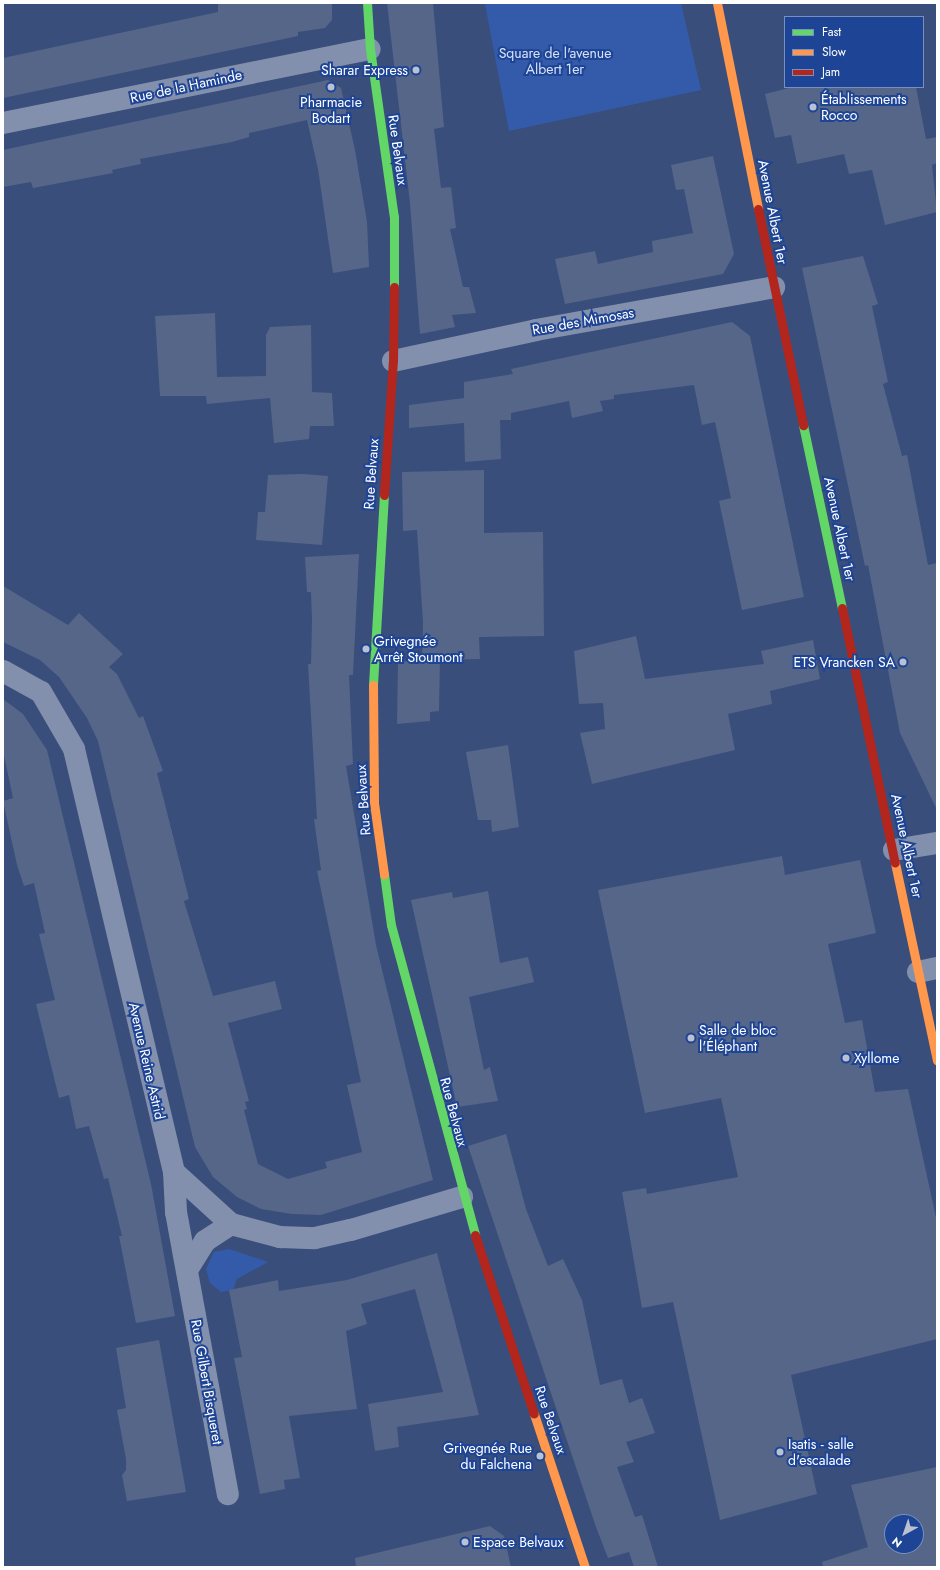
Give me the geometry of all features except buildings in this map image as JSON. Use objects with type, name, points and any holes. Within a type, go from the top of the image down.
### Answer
[{"type":"street","name":"Rue Belvaux","points":[[367,3],[370,49],[394,217],[393,361],[373,648],[374,803],[391,925],[462,1197],[585,1567]]},
{"type":"street","name":"Avenue Albert 1er","points":[[717,3],[774,287],[894,850],[928,970],[937,1061]]},
{"type":"street","name":"Rue de la Haminde","points":[[3,124],[370,49]]},
{"type":"street","name":"Rue des Mimosas","points":[[393,361],[536,330],[774,287]]},
{"type":"street","name":"Avenue Reine Astrid","points":[[3,670],[41,692],[74,749],[174,1172]]},
{"type":"street","points":[[894,850],[937,843]]},
{"type":"street","points":[[174,1172],[231,1224],[280,1237],[315,1238],[462,1197]]},
{"type":"street","name":"Rue Gilbert Bisqueret","points":[[174,1172],[176,1212],[228,1494]]},
{"type":"street","points":[[187,1270],[205,1241],[231,1224]]},
{"type":"green space","name":"Square de l'avenue Albert 1er","points":[[681,3],[701,90],[509,131],[485,4]]},
{"type":"green space","points":[[229,1249],[268,1262],[237,1279],[233,1290],[221,1292],[210,1283],[206,1269],[214,1252]]},
{"type":"traffic: fast","points":[[367,3],[370,49],[394,217],[394,287]]},
{"type":"traffic: fast","points":[[803,425],[842,608]]},
{"type":"traffic: fast","points":[[373,685],[384,495]]},
{"type":"traffic: fast","points":[[384,874],[391,925],[475,1235]]},
{"type":"traffic: slow","points":[[717,3],[758,209]]},
{"type":"traffic: slow","points":[[373,685],[374,803],[384,874]]},
{"type":"traffic: slow","points":[[895,863],[937,1061]]},
{"type":"traffic: slow","points":[[534,1414],[585,1567]]},
{"type":"traffic: jam","points":[[758,209],[803,425]]},
{"type":"traffic: jam","points":[[384,495],[393,361],[394,287]]},
{"type":"traffic: jam","points":[[842,608],[895,863]]},
{"type":"traffic: jam","points":[[475,1235],[534,1414]]},
{"type":"place","name":"Sharar Express","points":[[416,70]]},
{"type":"place","name":"Pharmacie Bodart","points":[[331,87]]},
{"type":"place","name":"Établissements Rocco","points":[[813,107]]},
{"type":"place","name":"Grivegnée Arrêt Stoumont","points":[[366,649]]},
{"type":"place","name":"ETS Vrancken SA","points":[[903,662]]},
{"type":"place","name":"Salle de bloc l'Éléphant","points":[[691,1038]]},
{"type":"place","name":"Xyllome","points":[[846,1058]]},
{"type":"place","name":"Isatis - salle d'escalade","points":[[780,1452]]},
{"type":"place","name":"Grivegnée Rue du Falchena","points":[[540,1456]]},
{"type":"place","name":"Espace Belvaux","points":[[465,1542]]}]
